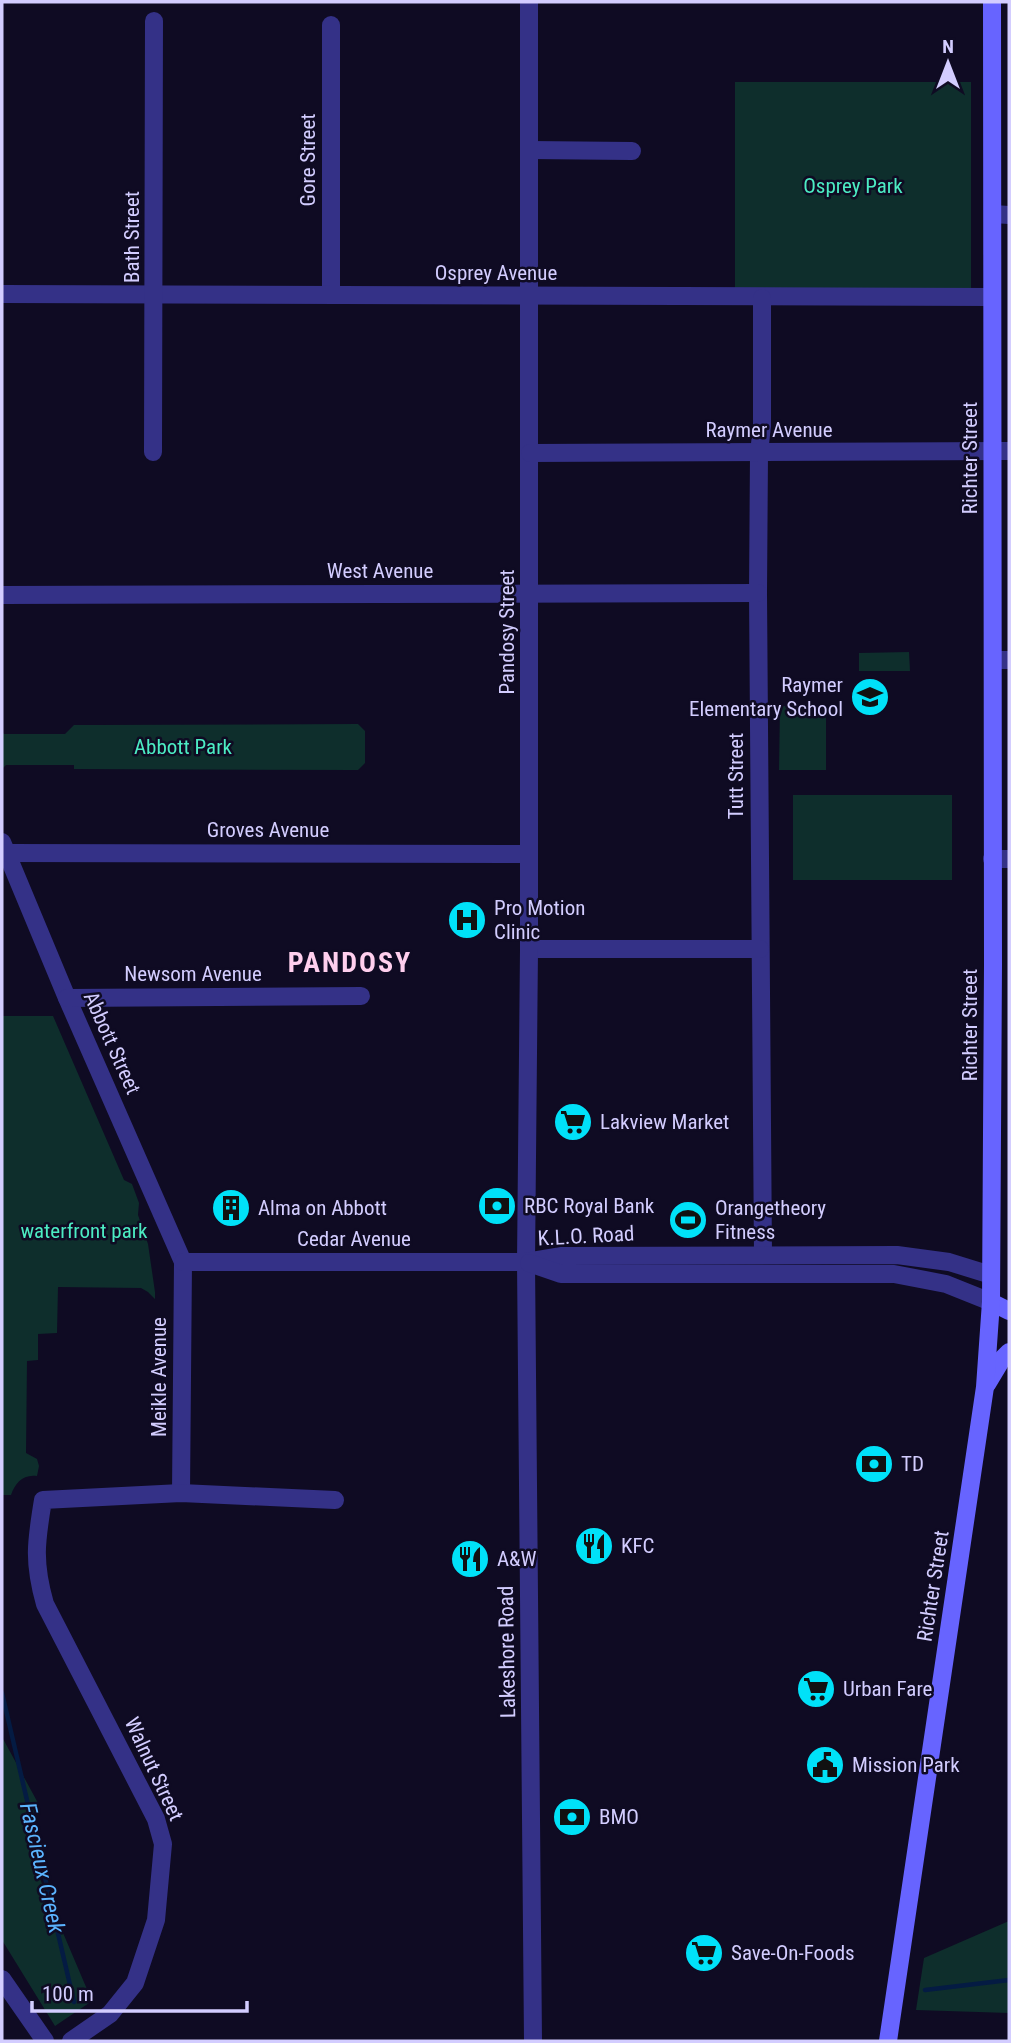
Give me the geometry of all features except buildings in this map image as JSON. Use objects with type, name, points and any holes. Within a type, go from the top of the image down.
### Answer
[{"type":"main road","name":"Richter Street","points":[[888,2041],[985,1387],[991,1302],[1001,859],[1001,451],[991,297],[1001,214],[992,2]]},
{"type":"main road","name":"K.L.O. Road","points":[[991,1275],[1009,1285]]},
{"type":"main road","name":"K.L.O. Road","points":[[991,1302],[1009,1311]]},
{"type":"main road","points":[[985,1387],[1009,1352]]},
{"type":"street","name":"Pandosy Street","points":[[526,1262],[530,593],[529,2]]},
{"type":"street","name":"Bath Street","points":[[153,452],[154,21]]},
{"type":"street","name":"Gore Street","points":[[331,25],[331,295]]},
{"type":"street","points":[[530,150],[632,151]]},
{"type":"street","name":"Osprey Avenue","points":[[2,294],[991,297]]},
{"type":"street","name":"Tutt Street","points":[[762,298],[758,593],[763,1255]]},
{"type":"street","name":"Raymer Avenue","points":[[530,453],[1001,451]]},
{"type":"street","name":"West Avenue","points":[[2,595],[758,593]]},
{"type":"street","name":"Groves Avenue","points":[[4,848],[529,854]]},
{"type":"street","name":"Abbott Street","points":[[4,848],[183,1262]]},
{"type":"street","points":[[529,949],[760,949]]},
{"type":"street","name":"Newsom Avenue","points":[[67,998],[361,996]]},
{"type":"street","name":"K.L.O. Road","points":[[526,1262],[562,1256],[897,1255],[949,1262],[991,1275]]},
{"type":"street","name":"Cedar Avenue","points":[[183,1262],[526,1262]]},
{"type":"street","name":"Meikle Avenue","points":[[181,1493],[183,1262]]},
{"type":"street","name":"K.L.O. Road","points":[[526,1262],[561,1274],[894,1274],[946,1284],[991,1302]]},
{"type":"street","name":"Lakeshore Road","points":[[526,1262],[533,2041]]},
{"type":"street","points":[[181,1493],[335,1500]]},
{"type":"street","name":"Walnut Street","points":[[71,2041],[110,2014],[135,1983],[156,1920],[163,1844],[156,1819],[45,1604],[37,1576],[35,1548],[43,1500],[181,1493]]},
{"type":"street","points":[[2,1979],[45,2041]]},
{"type":"green space","name":"Osprey Park","points":[[735,82],[971,82],[971,289],[735,290]]},
{"type":"green space","points":[[909,652],[910,671],[859,671],[859,653]]},
{"type":"green space","points":[[780,706],[826,707],[826,770],[779,770]]},
{"type":"green space","name":"Abbott Park","points":[[358,724],[365,731],[365,763],[358,770],[74,769],[74,765],[6,765],[2,769],[2,732],[65,734],[74,725]]},
{"type":"green space","points":[[793,795],[952,795],[952,880],[793,880]]},
{"type":"green space","name":"waterfront park","points":[[2,1016],[53,1016],[124,1180],[132,1184],[139,1203],[138,1215],[148,1244],[155,1292],[155,1299],[141,1288],[58,1287],[57,1333],[38,1334],[38,1360],[27,1361],[26,1453],[37,1459],[37,1476],[20,1480],[11,1495],[2,1495]]},
{"type":"green space","points":[[2,1737],[38,1803],[29,1853],[92,2001],[55,2026],[2,1940]]},
{"type":"green space","points":[[1009,1921],[1009,2013],[916,2010],[924,1958]]},
{"type":"waterway","name":"Fascieux Creek","points":[[2,1693],[74,2002]]},
{"type":"waterway","name":"Fascieux Creek","points":[[925,1990],[1009,1980]]},
{"type":"place","name":"Raymer Elementary School","points":[[870,697]]},
{"type":"place","name":"Pro Motion Clinic","points":[[467,920]]},
{"type":"place","name":"Lakview Market","points":[[573,1122]]},
{"type":"place","name":"RBC Royal Bank","points":[[497,1206]]},
{"type":"place","name":"Alma on Abbott","points":[[231,1208]]},
{"type":"place","name":"Orangetheory Fitness","points":[[688,1220]]},
{"type":"place","name":"TD","points":[[874,1464]]},
{"type":"place","name":"KFC","points":[[594,1546]]},
{"type":"place","name":"A&W","points":[[470,1559]]},
{"type":"place","name":"Urban Fare","points":[[816,1689]]},
{"type":"place","name":"Mission Park","points":[[825,1765]]},
{"type":"place","name":"BMO","points":[[572,1817]]},
{"type":"place","name":"Save-On-Foods","points":[[704,1953]]},
{"type":"district","name":"PANDOSY","points":[[350,962]]}]
